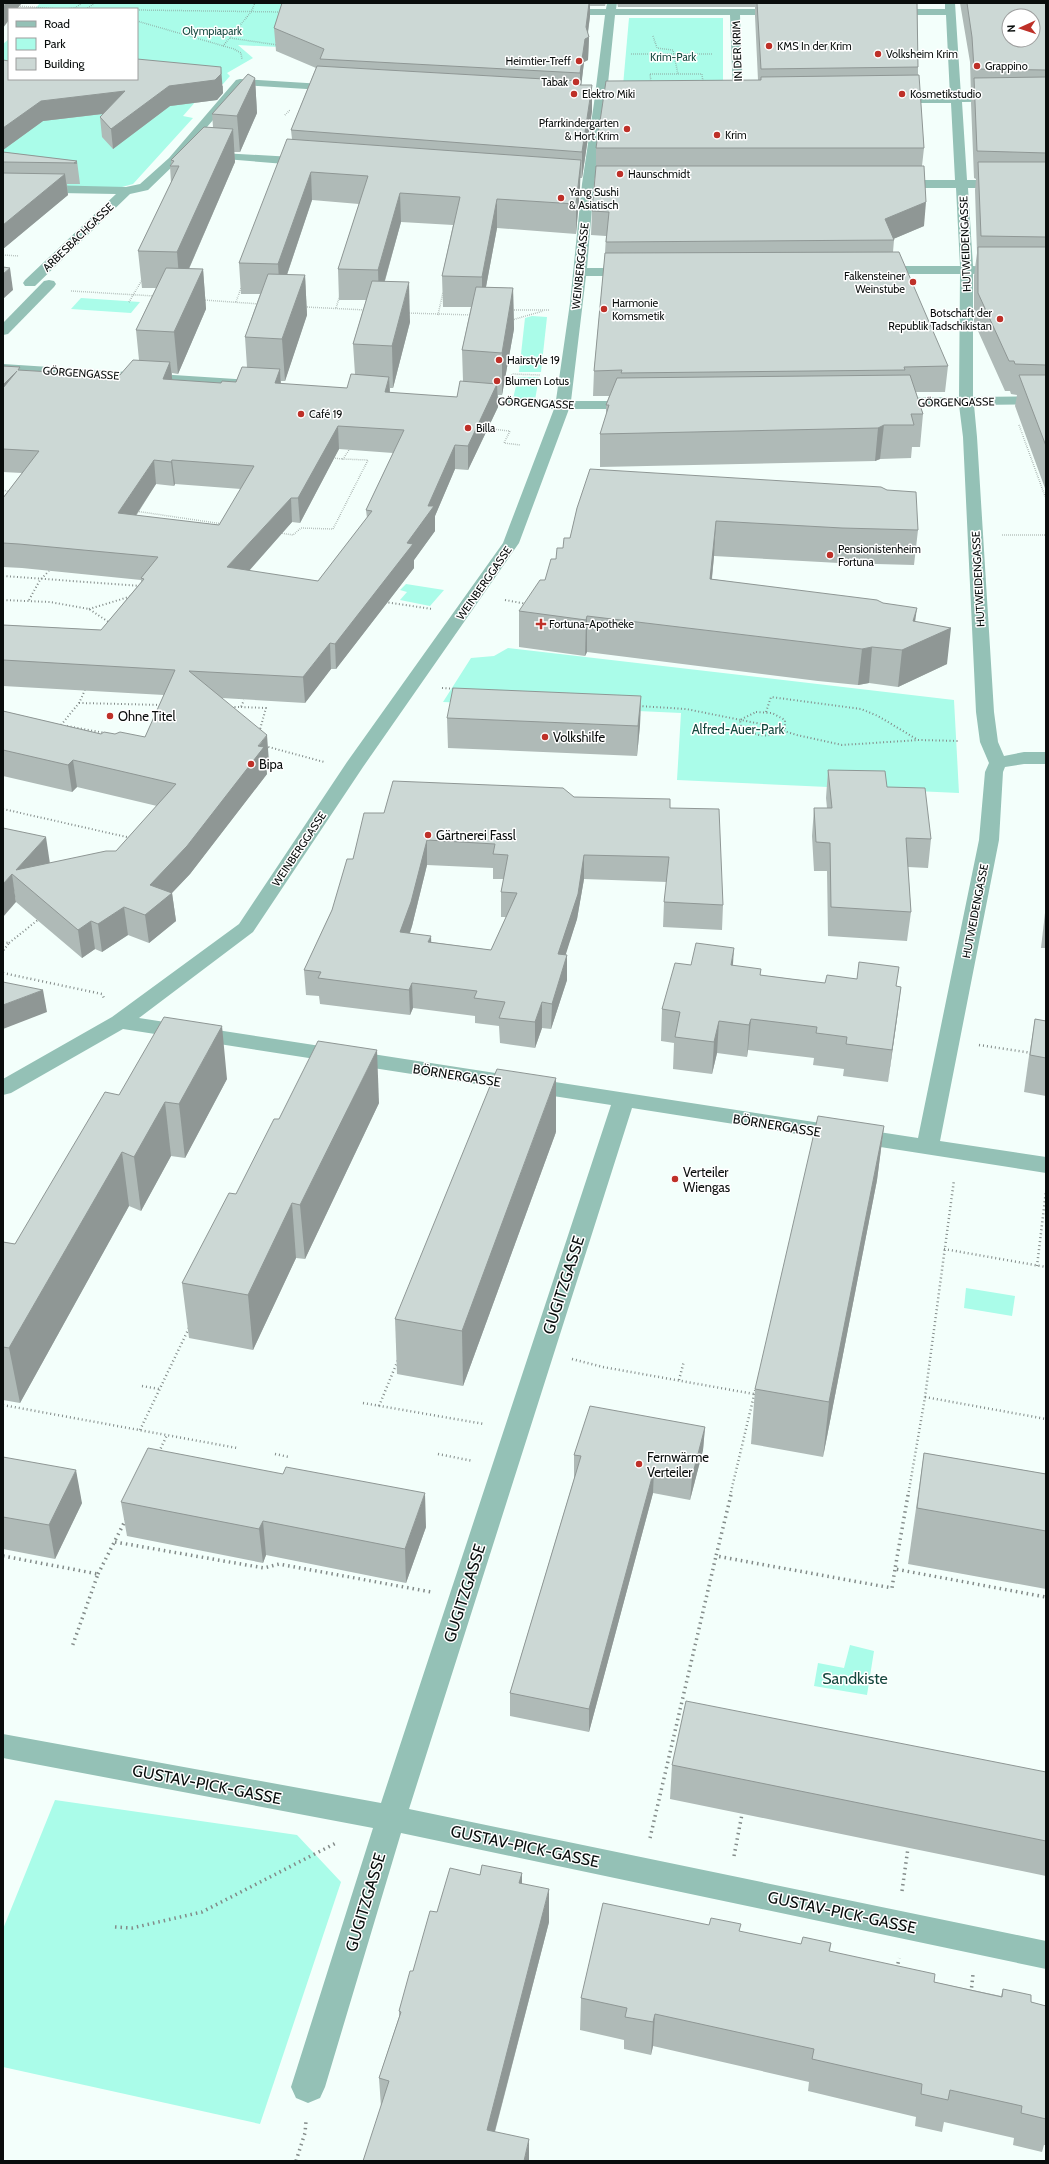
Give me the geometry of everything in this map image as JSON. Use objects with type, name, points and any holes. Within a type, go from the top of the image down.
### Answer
[{"type":"street","points":[[548,12],[612,7],[735,12],[799,12]]},
{"type":"street","name":"WEINBERGGASSE","points":[[3,1088],[120,1022],[246,928],[354,766],[414,684],[511,543],[564,405],[580,272],[588,183],[607,30],[612,7]]},
{"type":"street","points":[[879,12],[951,8]]},
{"type":"street","name":"HUTWEIDENGASSE","points":[[928,1148],[989,840],[994,772],[998,763],[989,742],[985,712],[970,437],[966,402],[967,270],[963,184],[956,99],[951,8]]},
{"type":"street","name":"IN DER KRIM","points":[[682,102],[760,101],[744,99],[738,94],[735,12]]},
{"type":"street","points":[[3,188],[126,191],[144,187],[180,153],[240,82],[352,88]]},
{"type":"street","points":[[884,100],[1046,98]]},
{"type":"street","points":[[180,153],[321,163]]},
{"type":"street","points":[[884,184],[986,184]]},
{"type":"street","name":"ARBESBACHGASSE","points":[[30,283],[126,191]]},
{"type":"street","points":[[864,270],[991,270]]},
{"type":"street","points":[[580,272],[643,272]]},
{"type":"street","name":"ARBESBACHGASSE","points":[[3,331],[46,287]]},
{"type":"street","name":"GÖRGENGASSE","points":[[3,368],[266,385]]},
{"type":"street","name":"GÖRGENGASSE","points":[[452,398],[564,405],[651,405]]},
{"type":"street","name":"GÖRGENGASSE","points":[[872,403],[1046,400]]},
{"type":"street","points":[[998,763],[1024,758],[1046,758]]},
{"type":"street","name":"BÖRNERGASSE","points":[[120,1022],[623,1101],[1046,1165]]},
{"type":"street","name":"GUGITZGASSE","points":[[308,2086],[391,1818],[623,1101]]},
{"type":"street","name":"GUSTAV-PICK-GASSE","points":[[3,1746],[391,1818],[1046,1955]]},
{"type":"path","points":[[138,21],[223,46],[251,12],[254,3]]},
{"type":"path","points":[[18,6],[45,8]]},
{"type":"path","points":[[138,10],[282,12]]},
{"type":"path","points":[[653,36],[657,48],[673,50],[678,74]]},
{"type":"path","points":[[230,38],[281,45]]},
{"type":"path","points":[[605,54],[737,54]]},
{"type":"path","points":[[650,74],[678,74],[702,74],[704,91],[652,90],[650,74]]},
{"type":"path","points":[[680,91],[682,102]]},
{"type":"path","points":[[285,115],[290,110]]},
{"type":"path","points":[[3,255],[19,256]]},
{"type":"path","points":[[129,302],[135,295],[145,274]]},
{"type":"path","points":[[438,315],[445,285]]},
{"type":"path","points":[[46,287],[154,296]]},
{"type":"path","points":[[236,302],[241,288]]},
{"type":"path","points":[[336,308],[340,294]]},
{"type":"path","points":[[200,300],[264,304]]},
{"type":"path","points":[[300,306],[373,310]]},
{"type":"path","points":[[508,324],[514,319],[525,315],[548,310]]},
{"type":"path","points":[[504,311],[554,310]]},
{"type":"path","points":[[402,312],[438,315],[476,315]]},
{"type":"path","points":[[1011,401],[1046,499]]},
{"type":"path","points":[[494,422],[491,429],[510,431]]},
{"type":"path","points":[[344,459],[352,444]]},
{"type":"path","points":[[277,532],[293,535],[301,528],[333,529],[368,460],[328,458]]},
{"type":"path","points":[[3,490],[17,494]]},
{"type":"path","points":[[135,511],[230,525]]},
{"type":"path","points":[[976,535],[1046,535]]},
{"type":"path","points":[[29,600],[40,580],[49,571]]},
{"type":"path","points":[[3,576],[40,580],[146,586]]},
{"type":"path","points":[[89,609],[139,593]]},
{"type":"path","points":[[3,600],[29,600],[89,609],[111,624]]},
{"type":"path","points":[[506,600],[530,605]]},
{"type":"path","points":[[383,601],[462,615]]},
{"type":"path","points":[[414,684],[457,690]]},
{"type":"path","points":[[61,725],[79,703],[85,690]]},
{"type":"path","points":[[766,712],[771,697],[861,709],[878,716],[919,740]]},
{"type":"path","points":[[241,707],[244,700]]},
{"type":"path","points":[[79,703],[164,705]]},
{"type":"path","points":[[631,706],[686,708],[842,745],[919,740],[989,742]]},
{"type":"path","points":[[226,707],[266,708],[258,736]]},
{"type":"path","points":[[766,712],[780,716],[785,720],[786,725],[783,731],[771,735],[753,735],[741,727],[740,720],[747,715],[766,712]]},
{"type":"path","points":[[54,723],[108,734]]},
{"type":"path","points":[[263,746],[318,761],[354,766]]},
{"type":"path","points":[[3,809],[132,838]]},
{"type":"path","points":[[128,843],[137,833]]},
{"type":"path","points":[[3,951],[9,943],[40,918]]},
{"type":"path","points":[[3,942],[9,943]]},
{"type":"path","points":[[3,973],[102,994],[120,1022]]},
{"type":"path","points":[[949,1041],[1039,1054]]},
{"type":"path","points":[[716,1556],[892,1588],[924,1397],[958,1152]]},
{"type":"path","points":[[1037,1266],[1046,1191]]},
{"type":"path","points":[[944,1249],[1046,1267]]},
{"type":"path","points":[[140,1430],[190,1326]]},
{"type":"path","points":[[379,1406],[400,1354]]},
{"type":"path","points":[[679,1380],[684,1361]]},
{"type":"path","points":[[582,1362],[754,1394]]},
{"type":"path","points":[[142,1386],[159,1389]]},
{"type":"path","points":[[642,1870],[756,1386]]},
{"type":"path","points":[[924,1397],[1046,1419]]},
{"type":"path","points":[[363,1403],[517,1430]]},
{"type":"path","points":[[3,1405],[237,1448]]},
{"type":"path","points":[[156,1456],[167,1435]]},
{"type":"path","points":[[275,1454],[289,1457]]},
{"type":"path","points":[[72,1647],[98,1574],[129,1513]]},
{"type":"path","points":[[115,1542],[264,1568],[279,1564],[462,1598]]},
{"type":"path","points":[[3,1556],[98,1574]]},
{"type":"path","points":[[896,1569],[1046,1597]]},
{"type":"path","points":[[728,1888],[742,1814]]},
{"type":"path","points":[[115,1927],[132,1928],[202,1912],[342,1840]]},
{"type":"path","points":[[896,1977],[908,1848]]},
{"type":"path","points":[[970,2001],[976,1940]]},
{"type":"path","points":[[296,2161],[305,2134],[308,2086]]},
{"type":"green space","name":"Olympiapark","points":[[40,3],[290,3],[279,47],[238,45],[253,58],[227,73],[230,76],[223,84],[211,84],[183,116],[193,118],[133,184],[122,187],[119,191],[3,188],[3,44],[8,40],[8,80],[138,80],[138,8],[36,8]]},
{"type":"green space","name":"Krim-Park","points":[[629,18],[723,18],[723,96],[622,97]]},
{"type":"green space","points":[[81,298],[140,302],[131,313],[71,309]]},
{"type":"green space","points":[[532,316],[547,317],[541,372],[519,372],[525,318]]},
{"type":"green space","points":[[518,377],[539,377],[535,400],[513,399]]},
{"type":"green space","points":[[406,584],[444,590],[430,606],[400,600],[407,592],[400,590]]},
{"type":"green space","name":"Alfred-Auer-Park","points":[[508,648],[954,700],[959,793],[677,780],[681,713],[443,702],[471,658],[494,656]]},
{"type":"green space","points":[[966,1288],[1015,1296],[1012,1316],[964,1308]]},
{"type":"green space","name":"Sandkiste","points":[[850,1645],[874,1651],[867,1695],[814,1686],[818,1663],[844,1668]]},
{"type":"green space","points":[[55,1800],[297,1835],[341,1882],[260,2124],[3,2067],[3,1929]]},
{"type":"building","points":[[282,3],[589,3],[586,27],[589,37],[585,39],[580,73],[320,59],[324,49],[274,28]]},
{"type":"building","points":[[757,3],[917,3],[918,67],[761,69]]},
{"type":"building","points":[[967,3],[1046,3],[1046,70],[974,69],[972,37]]},
{"type":"building","points":[[138,59],[221,67],[221,74],[215,80],[169,86],[111,129],[100,117],[125,91],[41,101],[3,128],[3,60],[8,61],[8,80],[138,80]]},
{"type":"building","points":[[317,66],[579,81],[578,85],[592,85],[582,152],[291,130]]},
{"type":"building","points":[[248,74],[255,78],[237,116],[212,114]]},
{"type":"building","points":[[919,75],[924,148],[596,148],[606,81],[761,80],[761,77]]},
{"type":"building","points":[[1046,77],[1046,153],[977,151],[974,78]]},
{"type":"building","points":[[204,127],[233,129],[177,252],[138,251],[179,166],[170,166],[174,161],[171,160]]},
{"type":"building","points":[[287,139],[581,160],[576,204],[497,199],[482,277],[442,276],[460,197],[400,193],[378,270],[338,269],[368,176],[311,172],[278,264],[239,263]]},
{"type":"building","points":[[3,152],[77,161],[74,163],[3,162]]},
{"type":"building","points":[[978,162],[1046,162],[1046,237],[981,236]]},
{"type":"building","points":[[596,166],[924,166],[926,202],[885,219],[894,240],[606,242],[609,212],[592,211]]},
{"type":"building","points":[[3,173],[65,174],[3,225]]},
{"type":"building","points":[[978,247],[1046,247],[1046,365],[1015,364],[1014,361],[1009,361],[978,293]]},
{"type":"building","points":[[899,252],[948,366],[904,367],[905,370],[621,373],[622,370],[594,371],[605,253]]},
{"type":"building","points":[[3,267],[10,268],[3,274]]},
{"type":"building","points":[[166,268],[203,269],[174,332],[136,330]]},
{"type":"building","points":[[268,274],[305,275],[282,339],[245,337]]},
{"type":"building","points":[[372,281],[409,282],[392,346],[353,344]]},
{"type":"building","points":[[476,287],[513,288],[502,353],[462,350]]},
{"type":"building","points":[[133,360],[170,362],[163,379],[221,383],[222,381],[236,382],[242,367],[280,369],[275,383],[347,388],[351,374],[389,377],[385,392],[457,397],[460,381],[497,384],[468,446],[455,445],[428,506],[434,506],[407,543],[413,544],[335,644],[330,643],[303,677],[189,671],[267,735],[258,746],[264,747],[187,846],[150,885],[172,893],[145,915],[124,907],[98,924],[91,921],[78,930],[12,874],[3,884],[3,828],[46,837],[16,870],[106,851],[116,851],[176,784],[73,760],[68,765],[3,750],[3,711],[101,734],[104,732],[115,734],[120,732],[145,737],[175,670],[3,660],[3,625],[101,630],[144,579],[141,578],[158,557],[3,543],[3,498],[39,451],[3,449],[3,388],[17,371],[3,385],[3,366],[20,367],[18,370],[119,376]],"holes":[[[338,426],[404,430],[366,510],[372,511],[318,581],[227,567],[291,498],[298,498]],[[154,460],[171,462],[172,460],[254,466],[219,525],[118,513]]]},
{"type":"building","points":[[910,375],[923,414],[911,414],[914,425],[884,425],[878,428],[600,434],[609,405],[606,405],[617,378]]},
{"type":"building","points":[[1019,375],[1046,375],[1046,446]]},
{"type":"building","points":[[590,469],[881,487],[887,490],[916,492],[918,530],[842,528],[716,521],[710,579],[877,600],[883,603],[917,608],[913,621],[951,628],[902,650],[872,647],[862,649],[587,616],[586,620],[519,611],[540,580],[545,580],[551,559],[556,559],[557,548],[563,548],[564,538],[570,538],[577,508]]},
{"type":"building","points":[[453,688],[641,696],[638,726],[447,718]]},
{"type":"building","points":[[828,770],[885,771],[887,787],[925,788],[931,839],[906,838],[911,912],[831,907],[830,843],[816,842],[814,808],[832,808]]},
{"type":"building","points":[[393,781],[563,788],[574,797],[670,799],[670,808],[719,809],[723,905],[664,902],[669,857],[584,855],[578,894],[558,954],[567,955],[552,1004],[542,1002],[535,1022],[499,1018],[505,1002],[474,998],[477,991],[412,983],[409,990],[318,978],[321,972],[304,970],[332,910],[347,859],[353,859],[364,813],[384,813]],"holes":[[[427,840],[495,844],[493,854],[508,855],[501,892],[517,893],[491,950],[428,942],[431,936],[400,932],[411,902]]]},
{"type":"building","points":[[696,943],[734,948],[731,965],[761,969],[760,975],[791,979],[825,983],[827,975],[857,979],[859,962],[899,967],[896,986],[901,987],[892,1050],[846,1044],[847,1037],[816,1033],[817,1027],[751,1019],[749,1025],[719,1021],[714,1042],[675,1037],[680,1012],[662,1009],[675,963],[691,965]]},
{"type":"building","points":[[3,982],[43,990],[3,1005]]},
{"type":"building","points":[[164,1017],[222,1026],[179,1104],[165,1102],[134,1157],[122,1152],[9,1348],[3,1347],[3,1242],[15,1244],[105,1092],[119,1095]]},
{"type":"building","points":[[1035,1019],[1046,1021],[1046,1058],[1030,1055]]},
{"type":"building","points":[[318,1041],[377,1050],[300,1205],[292,1203],[248,1295],[182,1283],[229,1193],[236,1194],[274,1119],[279,1119]]},
{"type":"building","points":[[497,1069],[556,1078],[462,1331],[395,1319]]},
{"type":"building","points":[[818,1116],[884,1126],[829,1402],[755,1389]]},
{"type":"building","points":[[590,1406],[705,1427],[692,1477],[654,1470],[589,1709],[510,1693],[581,1456],[574,1455]]},
{"type":"building","points":[[148,1448],[283,1474],[286,1467],[425,1493],[405,1549],[263,1521],[259,1529],[121,1502]]},
{"type":"building","points":[[924,1453],[1046,1474],[1046,1531],[917,1508]]},
{"type":"building","points":[[3,1457],[76,1470],[49,1525],[3,1517]]},
{"type":"building","points":[[686,1701],[1046,1772],[1046,1841],[672,1765]]},
{"type":"building","points":[[482,1865],[522,1873],[519,1883],[549,1889],[487,2130],[529,2139],[524,2161],[363,2161],[389,2081],[379,2078],[401,2012],[399,2011],[410,1971],[413,1971],[430,1911],[437,1912],[450,1868],[480,1875]]},
{"type":"building","points":[[603,1903],[709,1925],[711,1918],[741,1924],[739,1931],[801,1944],[803,1937],[831,1943],[829,1951],[935,1974],[934,1982],[1002,1997],[1003,1989],[1031,1995],[1031,2002],[1046,2006],[1046,2119],[1021,2113],[1022,2106],[950,2090],[948,2100],[921,2094],[922,2084],[812,2059],[814,2049],[655,2014],[653,2022],[625,2017],[627,2008],[581,1998]]},
{"type":"place","name":"KMS In der Krim","points":[[769,46]]},
{"type":"place","name":"Volksheim Krim","points":[[878,54]]},
{"type":"place","name":"Heimtier-Treff","points":[[579,61]]},
{"type":"place","name":"Grappino","points":[[977,66]]},
{"type":"place","name":"Tabak","points":[[576,82]]},
{"type":"place","name":"Elektro Miki","points":[[574,94]]},
{"type":"place","name":"Kosmetikstudio","points":[[902,94]]},
{"type":"place","name":"Pfarrkindergarten & Hort Krim","points":[[627,129]]},
{"type":"place","name":"Krim","points":[[717,135]]},
{"type":"place","name":"Haunschmidt","points":[[620,174]]},
{"type":"place","name":"Yang Sushi & Asiatisch","points":[[561,198]]},
{"type":"place","name":"Falkensteiner Weinstube","points":[[913,282]]},
{"type":"place","name":"Harmonie Komsmetik","points":[[604,309]]},
{"type":"place","name":"Botschaft der Republik Tadschikistan","points":[[1000,319]]},
{"type":"place","name":"Hairstyle 19","points":[[499,360]]},
{"type":"place","name":"Blumen Lotus","points":[[497,381]]},
{"type":"place","name":"Café 19","points":[[301,414]]},
{"type":"place","name":"Billa","points":[[468,428]]},
{"type":"place","name":"Pensionistenheim Fortuna","points":[[830,555]]},
{"type":"place","name":"Fortuna-Apotheke","points":[[541,624]]},
{"type":"place","name":"Ohne Titel","points":[[110,716]]},
{"type":"place","name":"Volkshilfe","points":[[545,737]]},
{"type":"place","name":"Bipa","points":[[251,764]]},
{"type":"place","name":"Gärtnerei Fassl","points":[[428,835]]},
{"type":"place","name":"Verteiler Wiengas","points":[[675,1179]]},
{"type":"place","name":"Fernwärme Verteiler","points":[[639,1464]]}]
